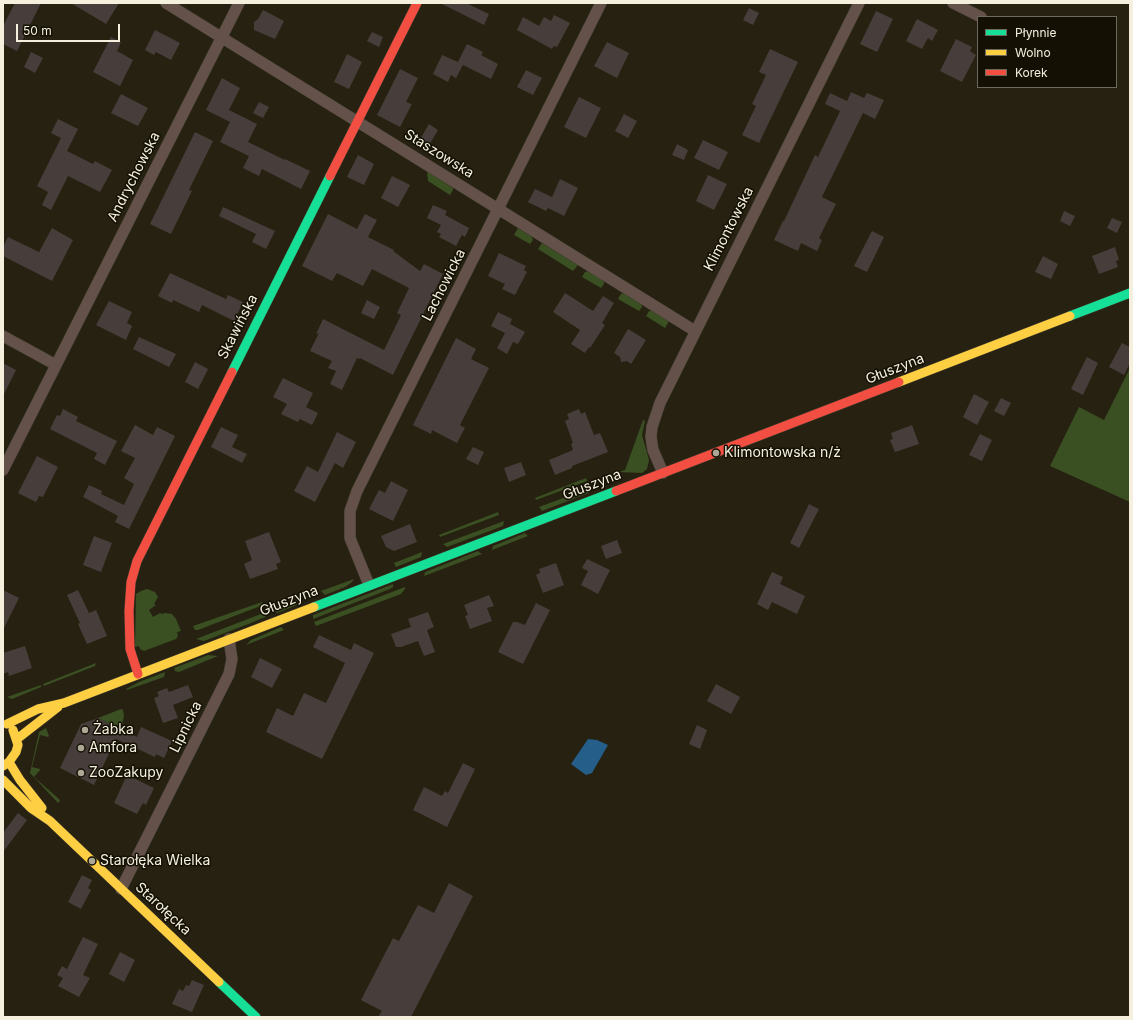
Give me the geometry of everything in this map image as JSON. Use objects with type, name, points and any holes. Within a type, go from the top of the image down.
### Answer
[{"type":"street","name":"Staszowska","points":[[166,3],[695,331]]},
{"type":"street","name":"Andrychowska","points":[[3,470],[239,3]]},
{"type":"street","name":"Skawińska","points":[[138,674],[130,649],[129,611],[131,582],[137,561],[417,3]]},
{"type":"street","name":"Lachowicka","points":[[370,585],[350,538],[350,511],[357,492],[601,3]]},
{"type":"street","name":"Klimontowska","points":[[663,473],[653,450],[651,437],[652,427],[660,403],[859,3]]},
{"type":"street","points":[[953,3],[979,16]]},
{"type":"street","name":"Głuszyna","points":[[5,723],[38,709],[64,703],[1130,294]]},
{"type":"street","points":[[3,336],[56,365]]},
{"type":"street","name":"Lipnicka","points":[[121,889],[229,674],[232,659],[229,639]]},
{"type":"street","name":"Głuszyna","points":[[17,739],[64,703]]},
{"type":"street","points":[[5,723],[14,730],[18,745],[16,752],[6,764]]},
{"type":"street","name":"Starołęcka","points":[[6,764],[37,800],[50,821]]},
{"type":"street","name":"Starołęcka","points":[[3,780],[31,808],[50,821],[256,1017]]},
{"type":"green space","points":[[427,171],[453,188],[450,195],[428,181]]},
{"type":"green space","points":[[518,228],[532,237],[533,240],[530,244],[514,235]]},
{"type":"green space","points":[[542,243],[578,265],[573,271],[538,249]]},
{"type":"green space","points":[[588,271],[604,281],[601,288],[582,277],[585,272]]},
{"type":"green space","points":[[623,293],[641,304],[642,307],[639,311],[618,299]]},
{"type":"green space","points":[[649,311],[652,311],[669,321],[665,328],[646,316]]},
{"type":"green space","points":[[1130,368],[1130,502],[1050,466],[1079,407],[1104,420]]},
{"type":"green space","points":[[643,420],[645,421],[642,435],[649,460],[647,469],[642,473],[619,472],[625,470]]},
{"type":"green space","points":[[586,478],[587,481],[536,500],[535,498]]},
{"type":"green space","points":[[590,488],[589,493],[542,511],[539,507]]},
{"type":"green space","points":[[498,512],[499,515],[440,537],[439,535]]},
{"type":"green space","points":[[504,521],[503,526],[447,547],[443,544]]},
{"type":"green space","points":[[525,533],[528,536],[492,550],[493,546]]},
{"type":"green space","points":[[478,551],[482,554],[424,576],[425,572]]},
{"type":"green space","points":[[422,552],[421,557],[396,567],[394,563]]},
{"type":"green space","points":[[354,579],[345,587],[325,595],[321,591]]},
{"type":"green space","points":[[393,584],[393,587],[390,589],[313,619],[313,615]]},
{"type":"green space","points":[[405,587],[401,594],[316,626],[314,622]]},
{"type":"green space","points":[[147,589],[155,592],[158,597],[154,604],[156,605],[149,610],[153,617],[160,613],[172,614],[181,631],[177,632],[178,636],[176,639],[144,651],[140,649],[139,646],[135,647],[136,594]]},
{"type":"green space","points":[[297,600],[297,605],[277,613],[273,610]]},
{"type":"green space","points":[[262,602],[263,605],[198,630],[195,630],[193,626]]},
{"type":"green space","points":[[266,612],[265,617],[251,623],[204,641],[196,639]]},
{"type":"green space","points":[[281,627],[284,630],[246,645],[251,640]]},
{"type":"green space","points":[[208,655],[218,656],[179,672],[175,671],[174,668]]},
{"type":"green space","points":[[96,663],[95,666],[44,686],[43,684]]},
{"type":"green space","points":[[165,672],[164,677],[127,690],[126,689],[139,682]]},
{"type":"green space","points":[[41,685],[41,687],[12,699],[7,697]]},
{"type":"green space","points":[[121,709],[123,710],[124,716],[121,729],[98,718]]},
{"type":"green space","points":[[46,728],[49,736],[40,735],[32,767],[40,769],[34,777],[59,799],[60,801],[58,803],[30,773],[39,732]]},
{"type":"water","points":[[588,739],[597,740],[608,745],[592,773],[586,775],[571,764]]},
{"type":"building","points":[[15,3],[41,3],[17,51],[3,44],[3,26]]},
{"type":"building","points":[[71,3],[119,3],[106,24]]},
{"type":"building","points":[[440,3],[466,3],[489,14],[484,25]]},
{"type":"building","points":[[749,8],[759,13],[753,25],[743,20]]},
{"type":"building","points":[[263,10],[284,21],[275,39],[254,30],[254,22],[258,19]]},
{"type":"building","points":[[876,11],[893,19],[877,52],[860,44]]},
{"type":"building","points":[[554,15],[570,23],[557,47],[554,46],[552,49],[517,30],[523,17],[539,26],[544,17],[551,21]]},
{"type":"building","points":[[917,19],[938,30],[932,41],[928,38],[922,49],[906,41]]},
{"type":"building","points":[[155,30],[180,43],[171,60],[156,52],[154,55],[145,50]]},
{"type":"building","points":[[372,32],[383,37],[379,47],[367,41]]},
{"type":"building","points":[[111,37],[121,42],[117,51],[133,60],[120,86],[93,72]]},
{"type":"building","points":[[956,39],[972,47],[970,51],[976,55],[962,82],[940,71]]},
{"type":"building","points":[[607,42],[629,53],[617,78],[594,66]]},
{"type":"building","points":[[467,44],[483,52],[481,55],[498,64],[491,79],[463,65],[456,78],[451,75],[448,82],[433,74],[442,55],[458,62]]},
{"type":"building","points":[[770,49],[798,62],[759,143],[742,135],[756,106],[752,104],[766,75],[759,72]]},
{"type":"building","points":[[31,52],[43,58],[35,73],[24,67]]},
{"type":"building","points":[[347,54],[362,62],[349,89],[334,82]]},
{"type":"building","points":[[400,69],[418,78],[406,102],[412,104],[400,127],[377,115]]},
{"type":"building","points":[[526,70],[542,78],[533,95],[517,87]]},
{"type":"building","points":[[222,78],[240,88],[229,110],[257,124],[248,142],[310,171],[301,189],[262,169],[259,176],[243,168],[249,156],[220,142],[230,122],[206,110]]},
{"type":"building","points":[[851,92],[864,98],[867,93],[884,100],[875,119],[863,113],[822,197],[836,204],[819,238],[822,240],[817,251],[801,243],[798,251],[774,240],[815,155],[818,157],[840,111],[825,104],[830,93],[847,101]]},
{"type":"building","points":[[121,94],[148,108],[138,126],[111,113]]},
{"type":"building","points":[[579,97],[601,108],[586,138],[564,127]]},
{"type":"building","points":[[259,102],[269,107],[263,118],[253,113]]},
{"type":"building","points":[[624,114],[637,121],[628,138],[615,131]]},
{"type":"building","points":[[58,119],[78,129],[67,151],[93,164],[95,161],[112,170],[100,192],[68,176],[51,210],[42,205],[48,192],[37,186],[61,138],[51,133]]},
{"type":"building","points":[[429,124],[438,130],[428,147],[419,141]]},
{"type":"building","points":[[195,132],[213,141],[189,190],[192,191],[171,234],[150,224]]},
{"type":"building","points":[[703,140],[728,152],[719,170],[694,158]]},
{"type":"building","points":[[677,144],[688,150],[684,160],[672,155]]},
{"type":"building","points":[[358,155],[374,164],[364,185],[347,177]]},
{"type":"building","points":[[708,175],[727,184],[714,210],[696,201]]},
{"type":"building","points":[[392,176],[410,185],[398,207],[381,198]]},
{"type":"building","points":[[560,179],[578,188],[564,216],[548,208],[546,211],[528,202],[535,189],[552,197]]},
{"type":"building","points":[[433,205],[447,211],[445,215],[469,228],[465,237],[462,235],[456,246],[439,237],[441,234],[437,232],[441,225],[427,218]]},
{"type":"building","points":[[223,207],[275,231],[266,249],[252,242],[256,234],[219,216]]},
{"type":"building","points":[[1064,211],[1075,216],[1070,226],[1060,221]]},
{"type":"building","points":[[328,214],[357,229],[365,214],[377,220],[368,237],[394,250],[393,251],[420,271],[424,264],[443,274],[393,375],[360,358],[357,358],[342,390],[330,384],[336,371],[328,368],[332,361],[310,351],[319,333],[316,334],[323,319],[384,350],[401,315],[397,313],[409,288],[372,269],[363,286],[337,273],[332,281],[302,266]]},
{"type":"building","points":[[1112,218],[1122,222],[1117,233],[1107,228]]},
{"type":"building","points":[[52,228],[73,240],[52,281],[3,256],[3,247],[8,237],[39,252]]},
{"type":"building","points":[[872,231],[884,237],[867,272],[854,266]]},
{"type":"building","points":[[1115,247],[1119,260],[1116,261],[1118,267],[1099,274],[1092,256]]},
{"type":"building","points":[[499,253],[526,266],[524,270],[527,272],[515,295],[502,289],[505,284],[488,276]]},
{"type":"building","points":[[1043,256],[1058,264],[1051,279],[1035,272]]},
{"type":"building","points":[[170,273],[226,299],[228,295],[243,302],[234,321],[202,305],[199,312],[173,300],[172,303],[158,296]]},
{"type":"building","points":[[565,293],[593,311],[603,296],[614,303],[602,323],[605,325],[585,353],[571,344],[580,330],[553,312]]},
{"type":"building","points":[[367,300],[380,307],[374,319],[361,313]]},
{"type":"building","points":[[109,301],[132,312],[127,323],[132,326],[126,340],[96,325]]},
{"type":"building","points":[[498,312],[512,319],[510,324],[525,332],[518,344],[513,342],[507,354],[497,348],[505,333],[491,326]]},
{"type":"building","points":[[628,329],[646,340],[631,364],[627,361],[621,362],[620,357],[614,353]]},
{"type":"building","points":[[139,337],[176,354],[169,367],[133,349]]},
{"type":"building","points":[[456,338],[476,349],[471,359],[489,368],[460,425],[465,428],[457,443],[432,430],[431,434],[413,425]]},
{"type":"building","points":[[1122,343],[1130,347],[1130,363],[1124,375],[1109,367]]},
{"type":"building","points":[[1087,357],[1098,363],[1083,395],[1071,389]]},
{"type":"building","points":[[195,362],[208,369],[198,389],[185,382]]},
{"type":"building","points":[[3,363],[16,370],[3,396]]},
{"type":"building","points":[[283,378],[313,393],[306,407],[318,413],[312,425],[300,419],[298,422],[281,414],[287,404],[273,397]]},
{"type":"building","points":[[974,394],[989,402],[977,425],[963,417]]},
{"type":"building","points":[[1001,398],[1011,403],[1004,416],[994,411]]},
{"type":"building","points":[[63,409],[78,417],[76,421],[117,441],[105,465],[94,459],[97,453],[50,429],[57,415],[60,416]]},
{"type":"building","points":[[579,409],[581,414],[585,412],[594,435],[600,433],[608,452],[572,466],[572,468],[555,475],[549,460],[573,450],[571,444],[573,443],[565,421],[569,419],[567,414]]},
{"type":"building","points":[[135,425],[153,435],[157,427],[175,436],[129,529],[115,522],[118,516],[83,497],[89,485],[102,491],[101,494],[124,505],[134,484],[124,478],[135,458],[121,451]]},
{"type":"building","points":[[912,425],[919,444],[895,452],[890,440],[893,439],[891,433]]},
{"type":"building","points":[[221,427],[238,435],[232,447],[247,454],[242,463],[211,447]]},
{"type":"building","points":[[337,432],[356,442],[343,468],[335,463],[315,502],[294,491],[307,466],[318,472]]},
{"type":"building","points":[[980,434],[992,440],[982,461],[969,455]]},
{"type":"building","points":[[473,447],[484,452],[478,465],[466,459]]},
{"type":"building","points":[[37,456],[58,467],[43,497],[39,496],[36,502],[18,493]]},
{"type":"building","points":[[521,462],[526,475],[509,482],[504,468]]},
{"type":"building","points":[[391,481],[408,490],[393,521],[369,509],[379,490],[385,493]]},
{"type":"building","points":[[809,504],[819,509],[799,548],[790,543]]},
{"type":"building","points":[[410,524],[417,542],[394,551],[386,547],[381,536]]},
{"type":"building","points":[[269,532],[281,562],[276,564],[278,569],[250,579],[244,564],[252,560],[245,541]]},
{"type":"building","points":[[94,536],[112,543],[101,572],[83,565]]},
{"type":"building","points":[[617,540],[622,553],[606,559],[601,546]]},
{"type":"building","points":[[587,559],[610,570],[598,594],[581,585],[588,571],[582,568]]},
{"type":"building","points":[[556,563],[564,585],[543,593],[536,575],[540,573],[539,569]]},
{"type":"building","points":[[772,572],[783,577],[780,584],[805,596],[797,614],[772,602],[768,610],[757,604]]},
{"type":"building","points":[[3,590],[19,598],[3,630]]},
{"type":"building","points":[[78,590],[89,613],[96,610],[107,636],[87,644],[78,624],[80,623],[67,595]]},
{"type":"building","points":[[489,595],[494,606],[487,608],[492,621],[470,629],[465,616],[468,615],[464,605]]},
{"type":"building","points":[[536,603],[550,610],[523,664],[498,652],[513,622],[525,625]]},
{"type":"building","points":[[428,612],[434,627],[427,630],[435,652],[424,656],[418,641],[401,647],[396,647],[391,634],[411,627],[408,619]]},
{"type":"building","points":[[319,635],[351,650],[354,643],[374,653],[322,759],[266,732],[277,708],[293,716],[304,693],[326,703],[345,663],[313,647]]},
{"type":"building","points":[[25,646],[32,668],[9,676],[8,672],[3,674],[3,653]]},
{"type":"building","points":[[260,658],[282,669],[272,688],[251,677]]},
{"type":"building","points":[[716,684],[740,697],[731,714],[707,701]]},
{"type":"building","points":[[188,685],[193,697],[173,705],[178,718],[163,723],[154,698],[159,696],[157,692],[167,688],[169,692]]},
{"type":"building","points":[[98,718],[137,737],[141,727],[172,741],[164,758],[156,754],[155,757],[116,739],[94,785],[60,768],[81,724]]},
{"type":"building","points":[[697,725],[707,730],[700,749],[689,744]]},
{"type":"building","points":[[463,763],[475,769],[447,827],[413,810],[424,787],[442,796],[445,791],[448,793]]},
{"type":"building","points":[[127,775],[154,788],[146,805],[143,803],[137,814],[114,803]]},
{"type":"building","points":[[18,813],[27,820],[3,852],[3,833]]},
{"type":"building","points":[[82,875],[92,880],[88,888],[91,890],[81,909],[68,902]]},
{"type":"building","points":[[449,883],[473,896],[411,1017],[378,1017],[382,1011],[361,1000],[393,938],[399,941],[418,905],[434,913]]},
{"type":"building","points":[[83,937],[98,944],[83,975],[90,978],[79,997],[58,986],[63,978],[57,975],[62,966],[67,969]]},
{"type":"building","points":[[120,952],[135,960],[124,982],[109,974]]},
{"type":"building","points":[[192,980],[204,985],[192,1012],[172,1004],[179,989],[183,991],[186,985],[189,986]]},
{"type":"traffic: fast","points":[[232,372],[330,176]]},
{"type":"traffic: fast","points":[[1070,316],[1130,293]]},
{"type":"traffic: fast","points":[[314,607],[616,491]]},
{"type":"traffic: fast","points":[[219,982],[256,1017]]},
{"type":"traffic: slow","points":[[899,382],[1070,316]]},
{"type":"traffic: slow","points":[[7,724],[38,709],[64,703],[314,607]]},
{"type":"traffic: slow","points":[[17,739],[58,707]]},
{"type":"traffic: slow","points":[[3,766],[9,762],[16,752],[18,745],[13,730]]},
{"type":"traffic: slow","points":[[9,762],[20,780],[42,808]]},
{"type":"traffic: slow","points":[[3,780],[31,808],[50,821],[219,982]]},
{"type":"traffic: jam","points":[[330,176],[417,3]]},
{"type":"traffic: jam","points":[[138,674],[130,649],[129,611],[131,582],[137,561],[232,372]]},
{"type":"traffic: jam","points":[[616,491],[899,382]]},
{"type":"place","name":"Klimontowska n/ż","points":[[716,453]]},
{"type":"place","name":"Żabka","points":[[85,730]]},
{"type":"place","name":"Amfora","points":[[81,748]]},
{"type":"place","name":"ZooZakupy","points":[[81,773]]},
{"type":"place","name":"Starołęka Wielka","points":[[92,861]]}]
